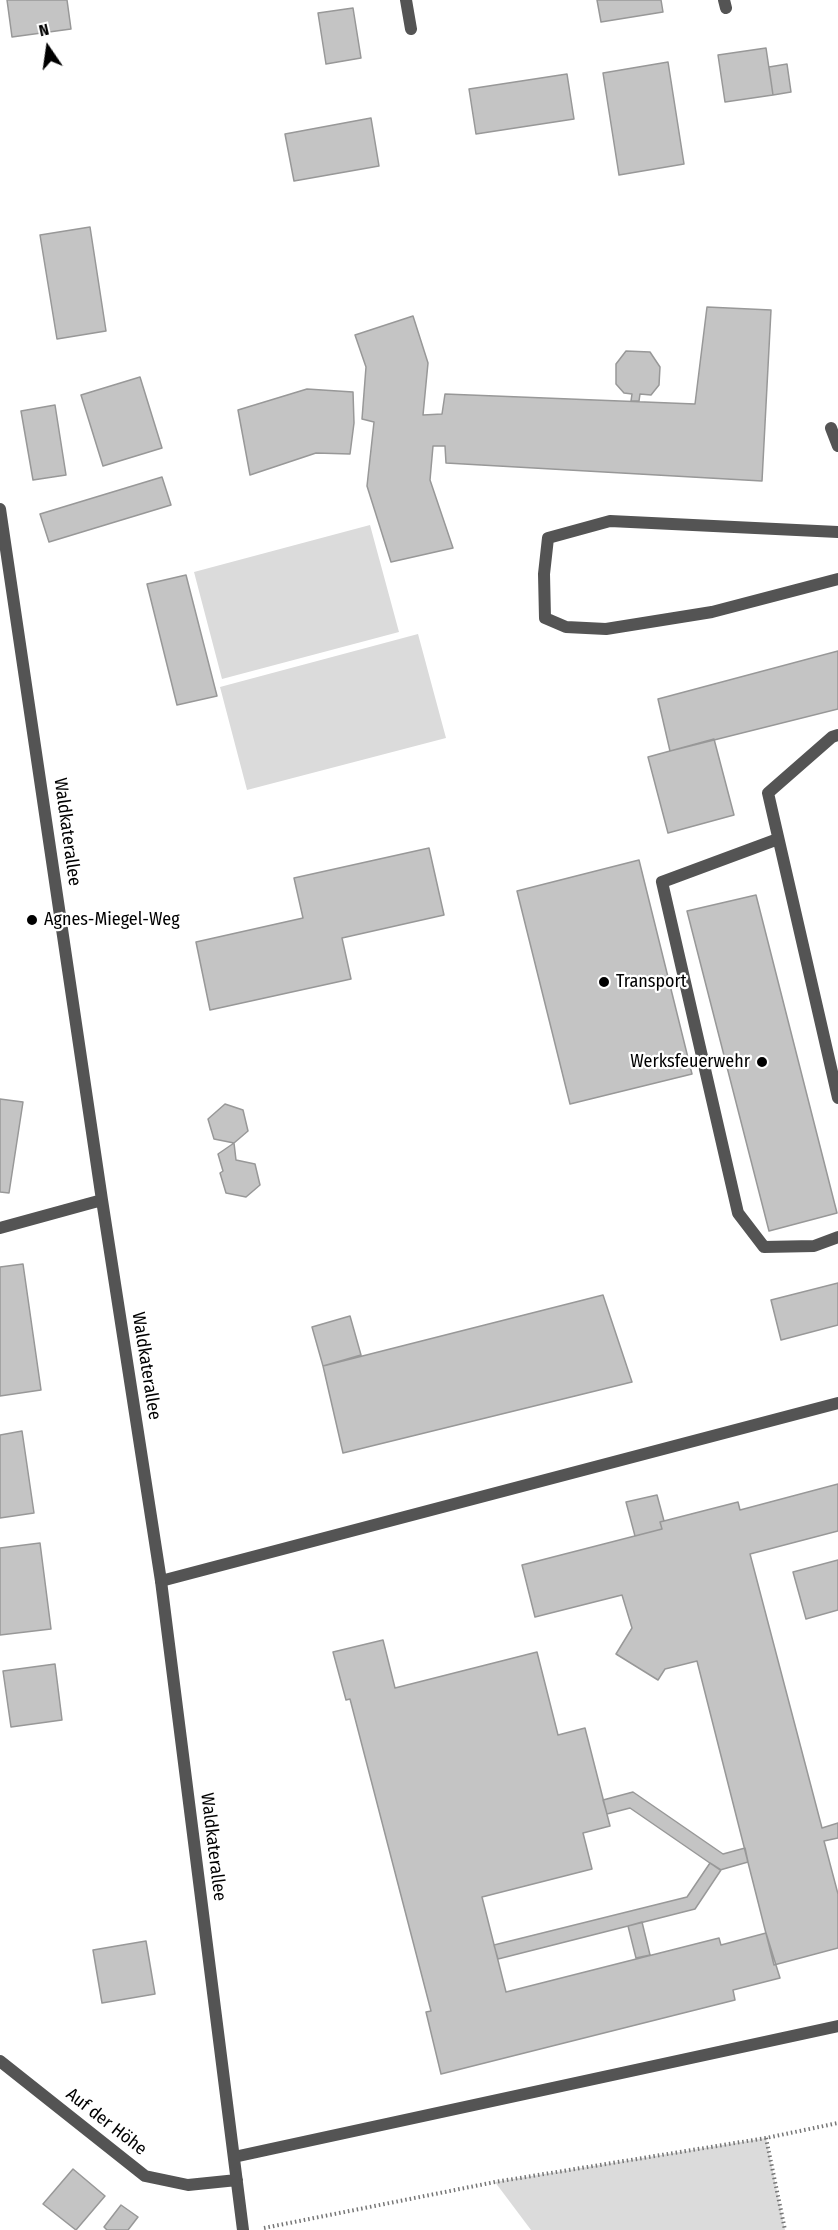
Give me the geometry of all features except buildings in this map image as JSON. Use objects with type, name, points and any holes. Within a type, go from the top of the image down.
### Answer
[{"type":"street","points":[[406,0],[411,29]]},
{"type":"street","points":[[831,429],[838,446]]},
{"type":"street","name":"Waldkaterallee","points":[[0,509],[161,1581],[243,2230]]},
{"type":"street","points":[[838,532],[610,521],[548,538],[544,574],[545,618],[566,627],[606,629],[712,612],[838,579]]},
{"type":"street","points":[[0,590],[12,585]]},
{"type":"street","points":[[838,735],[831,737],[768,794],[838,1098]]},
{"type":"street","points":[[778,839],[662,882],[738,1213],[764,1247],[814,1246],[838,1237]]},
{"type":"street","points":[[0,1228],[102,1200]]},
{"type":"street","points":[[161,1581],[838,1403]]},
{"type":"street","points":[[234,2157],[838,2026]]},
{"type":"street","name":"Auf der Höhe","points":[[0,2061],[145,2176],[188,2185],[237,2180]]},
{"type":"path","points":[[254,2230],[495,2182],[766,2138],[838,2123]]},
{"type":"path","points":[[766,2138],[785,2230]]},
{"type":"shaded area","points":[[370,525],[399,632],[222,679],[194,572]]},
{"type":"shaded area","points":[[418,634],[446,738],[247,790],[220,687]]},
{"type":"shaded area","points":[[766,2138],[785,2230],[531,2230],[495,2182]]},
{"type":"place","name":"Agnes-Miegel-Weg","points":[[32,920]]},
{"type":"place","name":"Transport","points":[[604,982]]},
{"type":"place","name":"Werksfeuerwehr","points":[[762,1062]]}]
